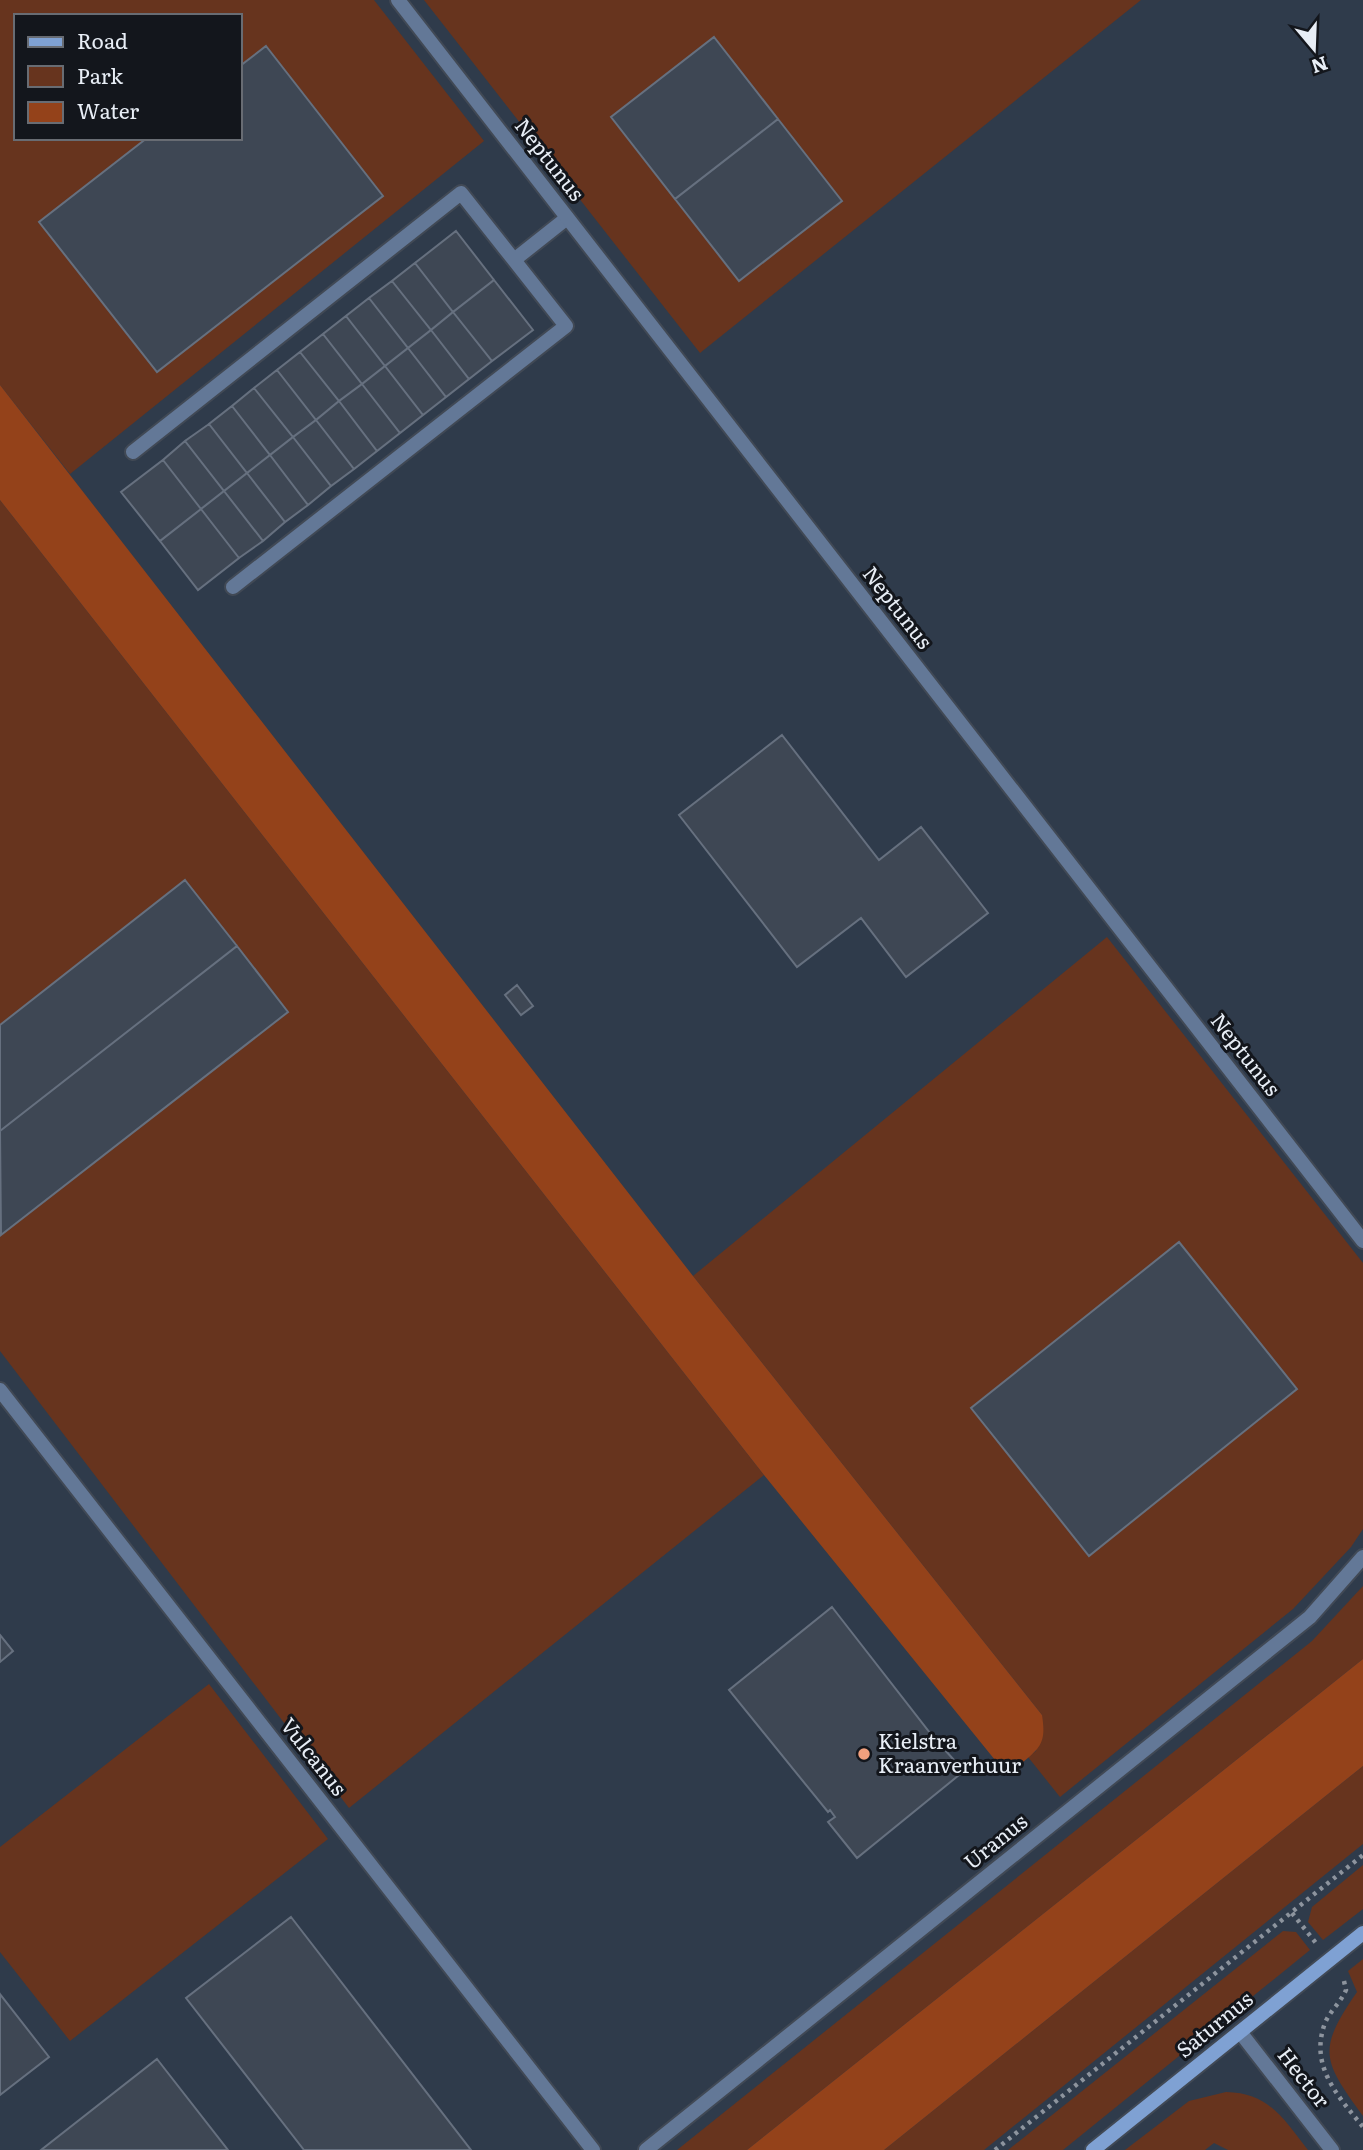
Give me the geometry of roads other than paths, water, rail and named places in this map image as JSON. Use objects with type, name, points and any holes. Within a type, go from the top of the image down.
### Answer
[{"type":"main road","name":"Saturnus","points":[[1093,2150],[1363,1933]]},
{"type":"street","name":"Neptunus","points":[[398,0],[1363,1241]]},
{"type":"street","points":[[133,452],[461,193],[566,326],[233,587]]},
{"type":"street","points":[[514,260],[567,218]]},
{"type":"street","name":"Vulcanus","points":[[0,1390],[593,2150]]},
{"type":"street","name":"Uranus","points":[[646,2150],[1310,1617],[1363,1557]]},
{"type":"street","name":"Hector","points":[[1240,2032],[1332,2150]]},
{"type":"water","points":[[0,385],[693,1276],[1042,1715],[1041,1743],[1022,1763],[995,1760],[764,1475],[0,500]]},
{"type":"water","points":[[1363,1659],[1363,1766],[884,2150],[747,2150]]},
{"type":"place","name":"Kielstra Kraanverhuur","points":[[864,1754]]}]
